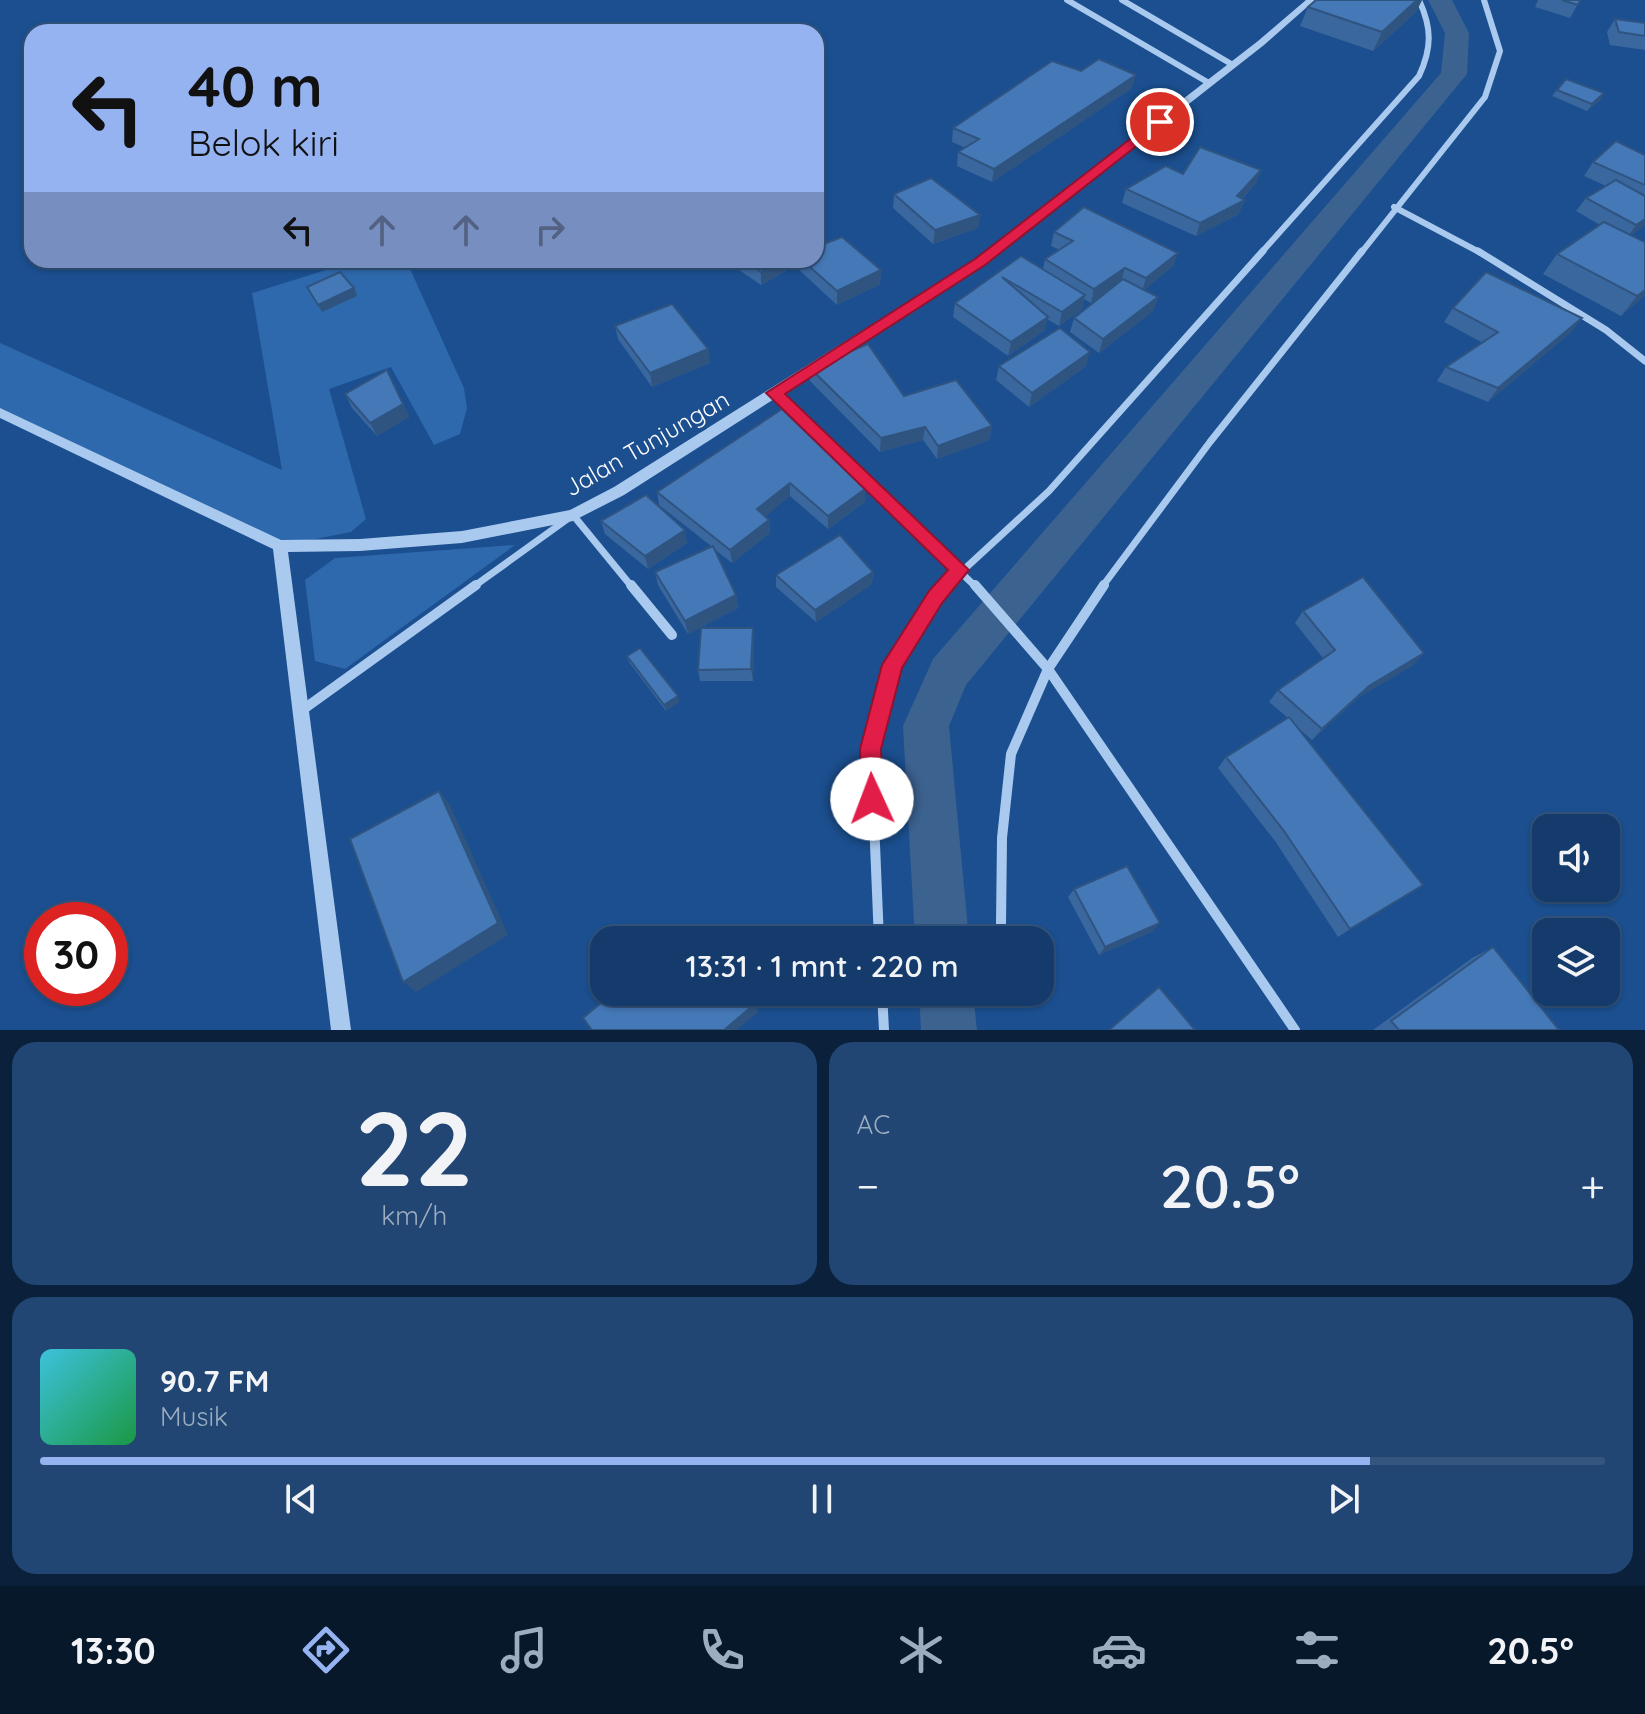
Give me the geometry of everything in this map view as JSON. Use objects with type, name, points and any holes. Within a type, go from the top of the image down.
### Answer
[{"type":"street","points":[[1067,0],[1209,83]]},
{"type":"street","points":[[1122,0],[1233,65]]},
{"type":"street","name":"Jalan Tunjungan","points":[[0,413],[193,508],[280,546],[360,545],[462,537],[573,515],[619,491],[980,262],[1233,65],[1311,0]]},
{"type":"street","points":[[878,926],[871,749],[892,665],[936,597],[960,570],[1049,491],[1419,76],[1432,50],[1427,14],[1419,0]]},
{"type":"street","points":[[1001,924],[1002,838],[1011,754],[1048,669],[1077,621],[1210,442],[1394,207],[1485,97],[1500,51],[1484,0]]},
{"type":"street","points":[[1394,207],[1501,263],[1606,330],[1645,361]]},
{"type":"street","points":[[774,393],[971,581],[1048,669],[1295,1030]]},
{"type":"street","points":[[301,712],[573,515],[672,635]]},
{"type":"street","points":[[280,546],[341,1030]]},
{"type":"street","points":[[883,1006],[884,1030]]},
{"type":"shaded area","points":[[332,268],[410,268],[464,388],[467,408],[460,434],[434,445],[391,367],[329,389],[366,519],[351,532],[280,546],[0,415],[0,343],[282,470],[252,293]]},
{"type":"shaded area","points":[[515,545],[345,669],[315,661],[305,580],[335,558]]},
{"type":"building","points":[[1316,0],[1417,0],[1382,32],[1308,7]]},
{"type":"building","points":[[1562,0],[1580,0],[1578,5]]},
{"type":"building","points":[[1615,19],[1645,23],[1645,36],[1619,32]]},
{"type":"building","points":[[1099,59],[1136,75],[994,169],[958,152],[979,139],[953,128],[1052,61],[1081,71]]},
{"type":"building","points":[[1566,79],[1604,93],[1592,104],[1557,90]]},
{"type":"building","points":[[1616,141],[1645,155],[1645,185],[1593,162]]},
{"type":"building","points":[[1200,147],[1261,170],[1237,196],[1245,200],[1200,223],[1126,189],[1166,166],[1183,174]]},
{"type":"building","points":[[931,178],[980,215],[935,230],[894,194]]},
{"type":"building","points":[[1616,180],[1645,196],[1645,219],[1636,225],[1586,198]]},
{"type":"building","points":[[1084,207],[1178,253],[1146,278],[1125,268],[1094,289],[1045,259],[1073,241],[1054,232]]},
{"type":"building","points":[[1604,222],[1645,242],[1645,290],[1637,296],[1557,254]]},
{"type":"building","points":[[842,237],[881,270],[837,291],[811,268],[824,268],[824,244]]},
{"type":"building","points":[[1021,256],[1085,295],[1062,312],[1002,277],[1048,317],[1011,342],[955,303]]},
{"type":"building","points":[[340,272],[354,288],[318,305],[307,287]]},
{"type":"building","points":[[1486,272],[1582,318],[1498,388],[1446,367],[1498,332],[1453,308]]},
{"type":"building","points":[[1123,279],[1158,297],[1103,339],[1074,318]]},
{"type":"building","points":[[672,304],[708,349],[650,373],[615,326]]},
{"type":"building","points":[[1060,328],[1090,352],[1032,393],[999,366]]},
{"type":"building","points":[[868,344],[904,396],[956,380],[992,426],[938,446],[925,427],[881,438],[810,368]]},
{"type":"building","points":[[387,370],[403,404],[370,423],[345,394]]},
{"type":"building","points":[[782,409],[865,489],[828,516],[790,483],[757,509],[769,520],[730,550],[657,492]]},
{"type":"building","points":[[646,495],[685,530],[645,556],[601,521]]},
{"type":"building","points":[[840,535],[873,572],[815,610],[776,575]]},
{"type":"building","points":[[713,546],[736,595],[685,621],[655,572]]},
{"type":"building","points":[[1363,577],[1424,653],[1369,686],[1322,729],[1278,690],[1335,650],[1303,611]]},
{"type":"building","points":[[701,628],[753,628],[751,669],[698,670]]},
{"type":"building","points":[[640,648],[678,696],[664,705],[627,656]]},
{"type":"building","points":[[1289,717],[1423,885],[1350,929],[1284,831],[1226,757]]},
{"type":"building","points":[[439,791],[498,923],[403,982],[350,839]]},
{"type":"building","points":[[1127,866],[1160,923],[1105,947],[1074,889]]},
{"type":"building","points":[[1493,947],[1532,996],[1532,1006],[1540,1006],[1559,1030],[1399,1030],[1391,1021]]},
{"type":"building","points":[[1159,987],[1195,1030],[1109,1030]]},
{"type":"building","points":[[597,1006],[752,1006],[724,1030],[592,1030],[583,1018]]},
{"type":"waterway","points":[[941,926],[926,726],[949,673],[1454,74],[1457,33],[1440,0]]},
{"type":"waterway","points":[[947,1006],[949,1030]]},
{"type":"route","points":[[872,799],[871,749],[892,665],[936,597],[960,570],[774,393],[980,262],[1160,122]]}]
